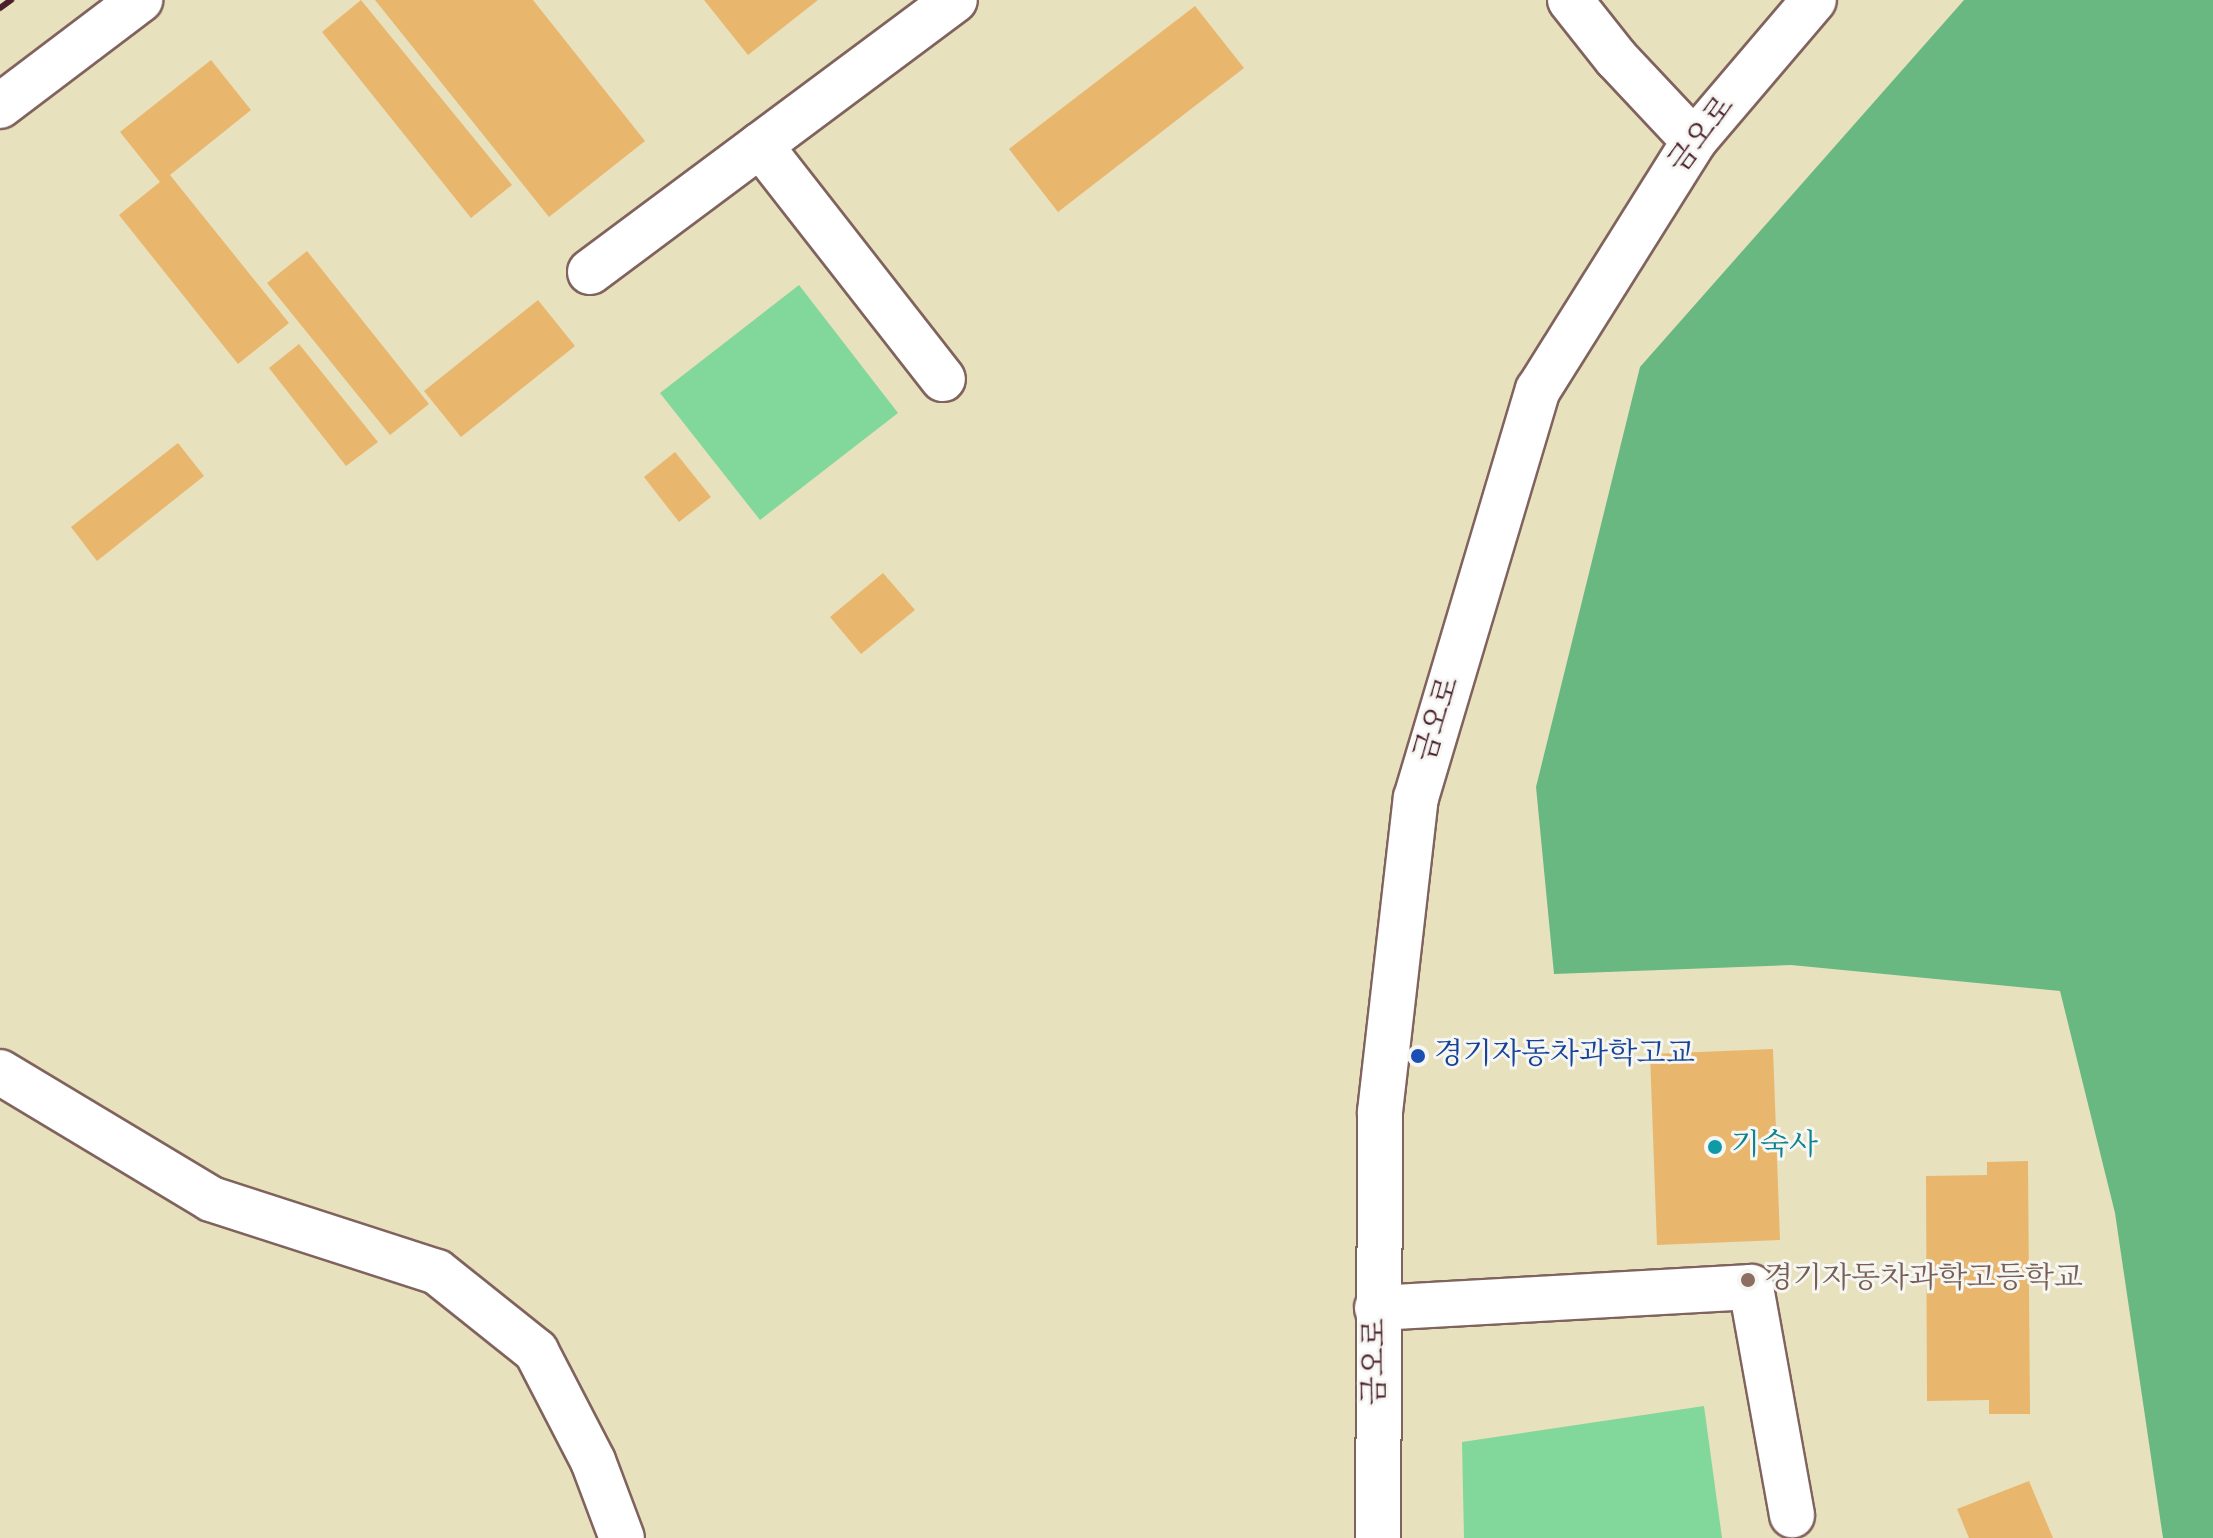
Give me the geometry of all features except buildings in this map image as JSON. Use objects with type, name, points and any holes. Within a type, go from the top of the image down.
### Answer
[{"type":"street","points":[[0,106],[140,0]]},
{"type":"street","points":[[590,272],[955,0]]},
{"type":"street","points":[[1570,0],[1616,58],[1694,141]]},
{"type":"street","name":"금오로","points":[[1378,1538],[1380,1112],[1416,798],[1538,390],[1694,141],[1814,0]]},
{"type":"street","points":[[760,145],[943,379]]},
{"type":"street","points":[[0,1072],[211,1199],[437,1272],[536,1351],[593,1461],[622,1538]]},
{"type":"street","points":[[1377,1308],[1751,1287],[1792,1515]]},
{"type":"green space","points":[[1964,0],[2213,0],[2213,1538],[2163,1538],[2115,1213],[2060,991],[1791,965],[1554,974],[1536,787],[1640,367]]},
{"type":"green space","points":[[799,285],[898,413],[760,520],[660,393]]},
{"type":"green space","points":[[1704,1406],[1722,1538],[1464,1538],[1462,1442]]},
{"type":"railway","points":[[0,8],[11,0]]},
{"type":"place","name":"경기자동차과학고교","points":[[1418,1056]]},
{"type":"place","name":"기숙사","points":[[1715,1147]]},
{"type":"place","name":"경기자동차과학고등학교","points":[[1748,1280]]}]
